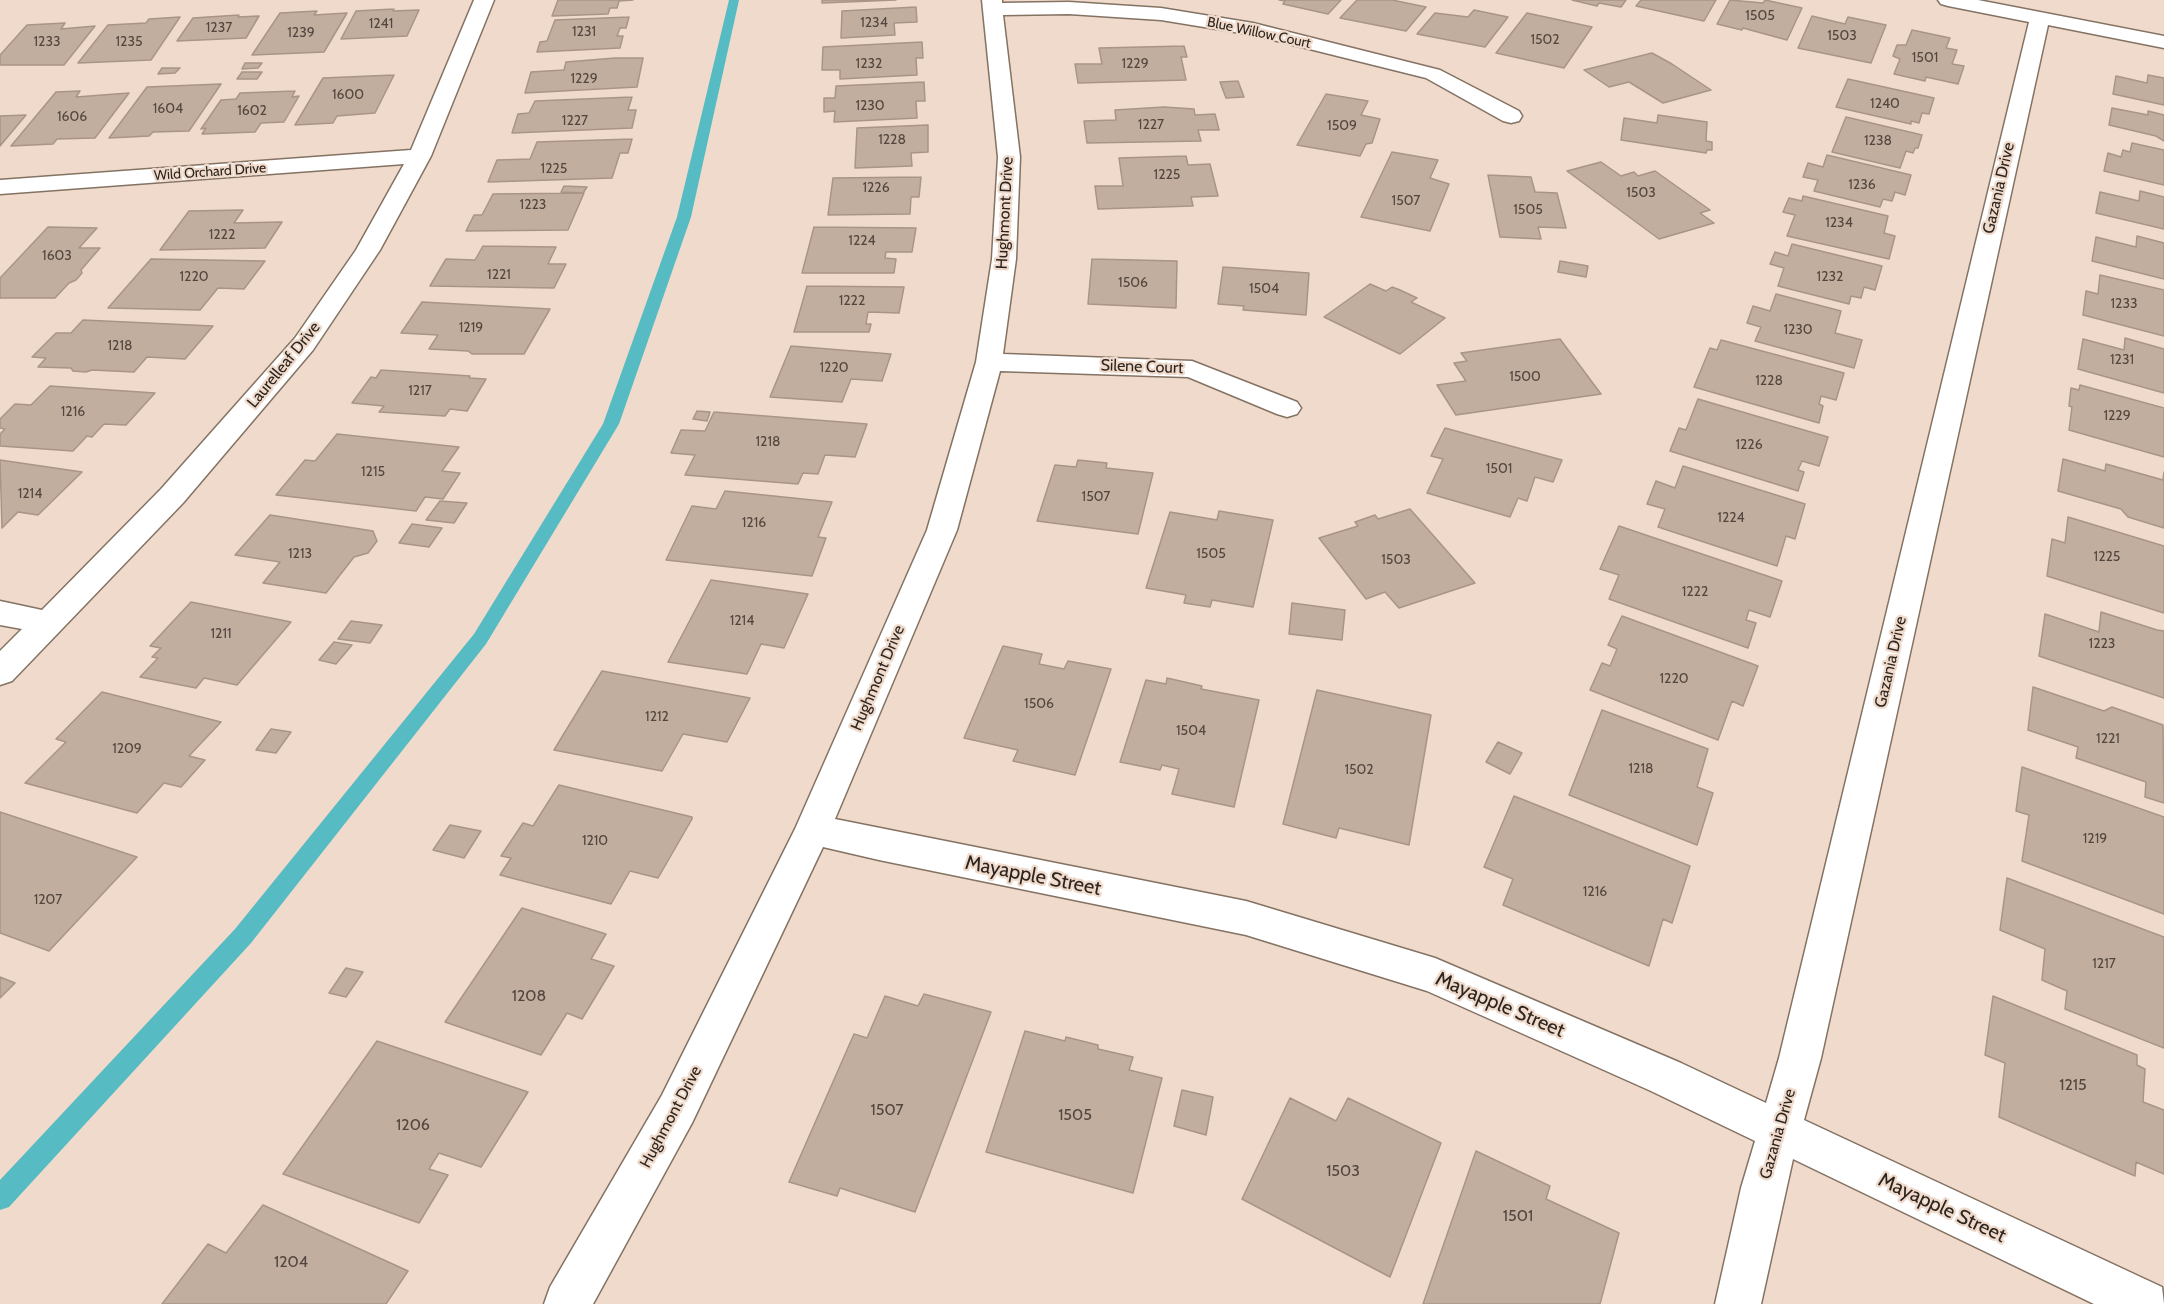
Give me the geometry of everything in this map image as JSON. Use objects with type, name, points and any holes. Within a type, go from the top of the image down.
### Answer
[{"type":"street","name":"Laurelleaf Drive","points":[[0,672],[172,496],[304,344],[368,250],[420,156],[484,0]]},
{"type":"street","points":[[1948,0],[2164,42]]},
{"type":"street","name":"Blue Willow Court","points":[[993,4],[1161,14],[1253,29],[1432,74],[1511,116]]},
{"type":"street","name":"Hughmont Drive","points":[[567,1304],[677,1109],[813,829],[942,530],[989,362],[1004,259],[1009,157],[993,4]]},
{"type":"street","name":"Gazania Drive","points":[[1738,1304],[1763,1188],[1800,1058],[2040,18]]},
{"type":"street","name":"Wild Orchard Drive","points":[[0,187],[420,156]]},
{"type":"street","name":"Silene Court","points":[[989,362],[1192,369],[1287,408]]},
{"type":"street","points":[[0,613],[50,623]]},
{"type":"street","name":"Mayapple Street","points":[[813,829],[879,845],[1246,918],[1435,976],[1666,1077],[2145,1304]]},
{"type":"building","points":[[558,0],[633,0],[619,1],[617,8],[610,8],[608,14],[552,16]]},
{"type":"building","points":[[822,0],[896,0],[822,3]]},
{"type":"building","points":[[1279,0],[1341,0],[1328,14],[1283,4],[1285,1]]},
{"type":"building","points":[[1357,0],[1392,0],[1426,7],[1406,31],[1340,18]]},
{"type":"building","points":[[1572,0],[1626,0],[1621,7],[1599,3],[1597,6]]},
{"type":"building","points":[[1641,0],[1716,0],[1704,21],[1636,6]]},
{"type":"building","points":[[1730,0],[1763,3],[1765,0],[1802,8],[1787,40],[1743,28],[1742,30],[1717,24]]},
{"type":"building","points":[[916,7],[917,22],[894,23],[895,35],[841,38],[842,11]]},
{"type":"building","points":[[394,9],[393,11],[419,10],[407,36],[341,39],[356,11]]},
{"type":"building","points":[[1474,10],[1508,17],[1485,47],[1417,34],[1435,13],[1468,17]]},
{"type":"building","points":[[317,11],[314,15],[347,13],[324,52],[252,55],[280,13]]},
{"type":"building","points":[[1527,13],[1592,27],[1564,68],[1496,53]]},
{"type":"building","points":[[239,15],[238,17],[259,16],[246,38],[177,41],[193,18]]},
{"type":"building","points":[[1812,16],[1845,24],[1848,17],[1886,25],[1871,63],[1798,48]]},
{"type":"building","points":[[180,17],[151,60],[78,63],[108,25],[146,23],[149,19]]},
{"type":"building","points":[[629,17],[626,28],[620,28],[617,36],[623,36],[620,48],[537,52],[540,42],[547,41],[555,20]]},
{"type":"building","points":[[65,23],[61,29],[95,26],[64,65],[0,65],[0,55],[27,25]]},
{"type":"building","points":[[1912,30],[1950,38],[1946,48],[1957,50],[1952,64],[1964,66],[1958,84],[1926,77],[1925,81],[1894,74],[1900,59],[1893,56],[1897,45],[1906,45]]},
{"type":"building","points":[[922,42],[923,58],[916,58],[917,75],[840,79],[840,70],[822,70],[823,47]]},
{"type":"building","points":[[1184,46],[1187,57],[1181,57],[1186,80],[1078,83],[1075,64],[1102,64],[1099,48]]},
{"type":"building","points":[[1652,53],[1711,90],[1663,103],[1629,82],[1609,87],[1584,70]]},
{"type":"building","points":[[643,58],[637,87],[525,93],[531,72],[564,70],[566,62]]},
{"type":"building","points":[[245,63],[262,63],[258,68],[242,69]]},
{"type":"building","points":[[162,68],[180,68],[175,73],[158,74]]},
{"type":"building","points":[[242,72],[262,72],[257,79],[237,79]]},
{"type":"building","points":[[394,75],[375,113],[337,116],[333,123],[295,125],[323,78]]},
{"type":"building","points":[[2148,75],[2164,78],[2164,105],[2113,94],[2116,76],[2147,83]]},
{"type":"building","points":[[1848,79],[1934,98],[1929,114],[1922,113],[1919,123],[1911,121],[1911,124],[1836,107]]},
{"type":"building","points":[[1238,81],[1244,97],[1226,98],[1220,82]]},
{"type":"building","points":[[924,82],[925,101],[916,101],[917,118],[834,122],[835,111],[824,112],[824,98],[835,98],[836,86]]},
{"type":"building","points":[[221,84],[189,131],[153,132],[149,136],[109,138],[147,87]]},
{"type":"building","points":[[80,91],[76,97],[129,93],[95,138],[57,139],[53,144],[11,146],[56,92]]},
{"type":"building","points":[[295,91],[292,97],[299,96],[284,122],[261,123],[255,132],[202,134],[206,128],[201,129],[221,100],[236,99],[240,93]]},
{"type":"building","points":[[1326,94],[1368,101],[1361,115],[1380,119],[1372,143],[1366,144],[1360,156],[1297,145]]},
{"type":"building","points":[[632,97],[628,110],[636,110],[632,128],[512,133],[518,114],[529,113],[535,101]]},
{"type":"building","points":[[1164,107],[1194,109],[1195,115],[1215,114],[1219,130],[1198,130],[1201,141],[1087,143],[1084,121],[1116,120],[1115,110]]},
{"type":"building","points":[[2112,108],[2148,115],[2148,111],[2164,115],[2164,141],[2156,136],[2109,125]]},
{"type":"building","points":[[26,115],[0,146],[0,116]]},
{"type":"building","points":[[1658,115],[1707,122],[1706,141],[1712,142],[1712,150],[1707,150],[1706,153],[1621,140],[1624,118],[1657,123]]},
{"type":"building","points":[[1846,117],[1922,135],[1918,148],[1915,148],[1913,153],[1906,151],[1900,168],[1832,152]]},
{"type":"building","points":[[928,125],[928,152],[911,153],[912,166],[855,168],[857,128]]},
{"type":"building","points":[[632,139],[628,153],[620,153],[612,178],[488,182],[497,160],[530,159],[537,142]]},
{"type":"building","points":[[2132,143],[2164,150],[2164,185],[2104,171],[2108,153],[2121,157],[2123,150],[2130,152]]},
{"type":"building","points":[[1392,152],[1438,160],[1430,178],[1449,184],[1430,231],[1361,217]]},
{"type":"building","points":[[1827,155],[1911,175],[1905,195],[1895,192],[1892,201],[1883,199],[1880,207],[1814,191],[1818,180],[1803,177],[1808,163],[1823,167]]},
{"type":"building","points":[[1186,156],[1188,165],[1210,164],[1218,196],[1191,197],[1193,206],[1098,209],[1095,186],[1123,186],[1119,158]]},
{"type":"building","points":[[1601,162],[1621,176],[1634,172],[1638,176],[1655,171],[1710,210],[1700,213],[1714,223],[1659,239],[1567,171]]},
{"type":"building","points":[[1488,175],[1531,177],[1535,192],[1557,193],[1566,228],[1538,227],[1541,239],[1500,237]]},
{"type":"building","points":[[921,177],[919,197],[911,197],[910,214],[828,215],[833,178]]},
{"type":"building","points":[[564,186],[587,187],[583,193],[561,192]]},
{"type":"building","points":[[2140,191],[2164,197],[2164,229],[2096,213],[2100,192],[2139,201]]},
{"type":"building","points":[[584,193],[568,230],[466,231],[474,215],[482,215],[493,194]]},
{"type":"building","points":[[1803,196],[1888,216],[1884,233],[1895,236],[1889,259],[1787,236],[1795,215],[1783,212],[1789,198],[1802,201]]},
{"type":"building","points":[[243,210],[234,223],[282,222],[265,248],[160,250],[189,211]]},
{"type":"building","points":[[48,227],[97,228],[79,248],[100,248],[81,270],[82,273],[76,280],[69,283],[55,298],[0,298],[0,278]]},
{"type":"building","points":[[814,227],[916,228],[912,252],[886,252],[885,258],[896,259],[894,273],[802,273]]},
{"type":"building","points":[[2137,236],[2164,243],[2164,279],[2092,261],[2096,237],[2136,247]]},
{"type":"building","points":[[1792,244],[1882,266],[1875,290],[1864,287],[1861,298],[1851,296],[1849,304],[1778,286],[1784,268],[1770,264],[1775,252],[1788,256]]},
{"type":"building","points":[[483,246],[556,247],[548,264],[566,264],[554,288],[430,286],[446,259],[475,260]]},
{"type":"building","points":[[151,259],[265,261],[244,289],[218,288],[200,310],[108,308]]},
{"type":"building","points":[[1092,259],[1177,261],[1176,308],[1088,304]]},
{"type":"building","points":[[1560,261],[1588,266],[1586,277],[1558,272]]},
{"type":"building","points":[[1223,267],[1309,273],[1306,315],[1243,310],[1244,306],[1218,304]]},
{"type":"building","points":[[2100,275],[2164,290],[2164,336],[2083,315],[2086,291],[2098,294]]},
{"type":"building","points":[[1370,284],[1386,291],[1392,287],[1400,290],[1417,298],[1411,302],[1445,318],[1400,354],[1324,317]]},
{"type":"building","points":[[807,286],[904,287],[899,313],[868,312],[866,324],[871,324],[869,332],[794,332]]},
{"type":"building","points":[[1776,294],[1841,311],[1835,333],[1862,340],[1854,368],[1755,341],[1761,327],[1747,323],[1753,306],[1770,311]]},
{"type":"building","points":[[422,302],[550,309],[524,354],[472,354],[468,351],[429,349],[438,335],[401,333]]},
{"type":"building","points":[[83,320],[213,326],[185,359],[147,357],[134,372],[92,370],[86,372],[73,371],[71,368],[38,367],[46,358],[32,357],[56,333],[71,333]]},
{"type":"building","points":[[2125,338],[2164,349],[2164,393],[2078,369],[2083,339],[2124,350]]},
{"type":"building","points":[[1560,339],[1601,394],[1456,415],[1437,385],[1466,381],[1454,363],[1467,361],[1461,353]]},
{"type":"building","points":[[1721,340],[1844,373],[1836,400],[1821,396],[1819,404],[1823,406],[1819,423],[1694,387],[1710,348],[1717,350]]},
{"type":"building","points":[[791,346],[891,354],[882,381],[851,379],[842,402],[770,397]]},
{"type":"building","points":[[381,370],[486,379],[467,411],[450,409],[445,416],[379,412],[384,406],[352,403],[371,377],[376,378]]},
{"type":"building","points":[[2080,385],[2164,408],[2164,457],[2069,430],[2072,407],[2069,406],[2071,388],[2079,390]]},
{"type":"building","points":[[50,386],[155,393],[126,425],[104,424],[92,437],[87,436],[73,451],[0,446],[0,434],[5,429],[0,428],[0,419],[15,404],[31,405]]},
{"type":"building","points":[[1698,399],[1828,437],[1819,466],[1802,461],[1798,470],[1804,472],[1798,491],[1670,451],[1679,428],[1686,430]]},
{"type":"building","points":[[697,411],[710,412],[707,421],[693,419]]},
{"type":"building","points":[[714,412],[867,424],[855,457],[825,455],[818,474],[803,473],[798,484],[685,475],[695,455],[671,453],[681,430],[705,431]]},
{"type":"building","points":[[1445,428],[1562,460],[1553,482],[1535,477],[1527,501],[1518,498],[1510,517],[1427,493],[1443,459],[1431,456]]},
{"type":"building","points":[[337,434],[459,447],[442,471],[460,473],[443,499],[425,497],[416,511],[276,495],[305,460],[315,461]]},
{"type":"building","points":[[2063,459],[2105,471],[2106,464],[2163,480],[2164,472],[2164,528],[2128,517],[2121,509],[2058,491]]},
{"type":"building","points":[[0,460],[82,472],[38,515],[18,512],[2,528]]},
{"type":"building","points":[[1078,460],[1107,463],[1106,468],[1153,473],[1138,534],[1037,521],[1055,465],[1076,467]]},
{"type":"building","points":[[1683,466],[1805,504],[1795,539],[1786,536],[1777,566],[1658,527],[1665,509],[1647,504],[1656,481],[1675,488]]},
{"type":"building","points":[[725,491],[832,502],[818,537],[826,538],[812,576],[666,560],[692,506],[716,509]]},
{"type":"building","points":[[440,501],[467,503],[454,523],[426,520]]},
{"type":"building","points":[[1410,509],[1475,583],[1399,608],[1385,592],[1366,599],[1319,538],[1358,526],[1355,522],[1375,515],[1378,519]]},
{"type":"building","points":[[1219,511],[1273,520],[1253,607],[1212,600],[1210,607],[1184,603],[1186,595],[1146,588],[1170,512],[1217,520]]},
{"type":"building","points":[[270,515],[373,531],[377,541],[368,553],[354,557],[326,593],[263,583],[280,562],[235,555]]},
{"type":"building","points":[[2068,517],[2164,546],[2164,613],[2047,576],[2052,539],[2065,543]]},
{"type":"building","points":[[412,524],[442,528],[429,547],[399,543]]},
{"type":"building","points":[[1619,526],[1782,581],[1770,617],[1749,610],[1746,620],[1756,623],[1748,648],[1609,599],[1619,575],[1600,569]]},
{"type":"building","points":[[711,580],[808,594],[784,648],[761,644],[747,674],[668,662]]},
{"type":"building","points":[[191,602],[291,622],[237,685],[204,678],[196,688],[140,677],[158,658],[152,657],[161,648],[150,646]]},
{"type":"building","points":[[1292,603],[1345,610],[1342,640],[1289,634]]},
{"type":"building","points":[[2101,612],[2164,631],[2164,698],[2039,656],[2045,614],[2099,632]]},
{"type":"building","points":[[1622,616],[1758,666],[1743,706],[1732,701],[1718,740],[1590,690],[1602,663],[1610,666],[1617,649],[1608,645]]},
{"type":"building","points":[[351,621],[382,625],[370,643],[338,639]]},
{"type":"building","points":[[334,642],[352,645],[336,664],[319,660]]},
{"type":"building","points":[[1003,646],[1042,654],[1039,664],[1064,669],[1068,661],[1111,669],[1075,775],[1013,761],[1018,750],[964,738]]},
{"type":"building","points":[[602,671],[750,698],[727,742],[683,734],[662,771],[554,750]]},
{"type":"building","points":[[1167,678],[1202,686],[1201,689],[1259,700],[1234,807],[1172,794],[1179,769],[1162,765],[1160,770],[1120,762],[1146,680],[1166,684]]},
{"type":"building","points":[[2033,687],[2104,711],[2112,707],[2163,725],[2164,803],[2145,797],[2146,782],[2076,758],[2078,747],[2028,730]]},
{"type":"building","points":[[1317,690],[1431,715],[1409,845],[1339,828],[1336,838],[1283,824]]},
{"type":"building","points":[[102,692],[221,722],[189,756],[205,760],[181,787],[164,783],[137,813],[25,783],[66,742],[56,739]]},
{"type":"building","points":[[1602,710],[1708,749],[1697,787],[1713,793],[1697,845],[1569,795]]},
{"type":"building","points":[[271,729],[291,732],[276,753],[256,750]]},
{"type":"building","points":[[1498,742],[1522,753],[1510,774],[1486,762]]},
{"type":"building","points":[[2022,767],[2164,817],[2164,914],[2022,861],[2029,815],[2016,811]]},
{"type":"building","points":[[559,785],[692,817],[692,819],[658,878],[630,871],[611,904],[500,875],[511,858],[501,856],[523,823],[533,826]]},
{"type":"building","points":[[1514,796],[1690,866],[1672,923],[1663,919],[1649,966],[1503,905],[1513,879],[1484,867]]},
{"type":"building","points":[[0,812],[137,857],[49,951],[0,933]]},
{"type":"building","points":[[450,825],[481,831],[464,858],[433,850]]},
{"type":"building","points":[[2007,878],[2164,937],[2164,1048],[2065,1009],[2067,991],[2042,980],[2045,949],[2000,930]]},
{"type":"building","points":[[522,908],[606,934],[591,959],[614,966],[582,1019],[567,1013],[541,1055],[445,1022]]},
{"type":"building","points":[[346,968],[363,972],[346,997],[329,993]]},
{"type":"building","points":[[0,977],[15,983],[0,998]]},
{"type":"building","points":[[924,994],[991,1012],[915,1212],[840,1188],[837,1196],[789,1182],[854,1034],[867,1038],[885,996],[918,1006]]},
{"type":"building","points":[[1993,996],[2137,1055],[2137,1065],[2145,1069],[2143,1102],[2164,1110],[2164,1174],[2136,1162],[2135,1176],[1999,1117],[2005,1063],[1985,1055]]},
{"type":"building","points":[[1025,1031],[1065,1041],[1066,1037],[1098,1045],[1098,1049],[1133,1057],[1129,1070],[1162,1078],[1133,1193],[986,1152]]},
{"type":"building","points":[[377,1041],[528,1092],[481,1167],[439,1153],[429,1169],[448,1175],[419,1223],[283,1174]]},
{"type":"building","points":[[1182,1090],[1213,1097],[1206,1135],[1174,1126]]},
{"type":"building","points":[[1290,1098],[1336,1121],[1348,1098],[1441,1143],[1390,1277],[1242,1199]]},
{"type":"building","points":[[1476,1151],[1550,1186],[1546,1199],[1619,1233],[1600,1304],[1423,1304]]},
{"type":"building","points":[[263,1205],[408,1271],[386,1304],[162,1304],[208,1244],[226,1253]]},
{"type":"waterway","points":[[0,1198],[243,936],[480,639],[611,424],[684,217],[734,0]]}]
